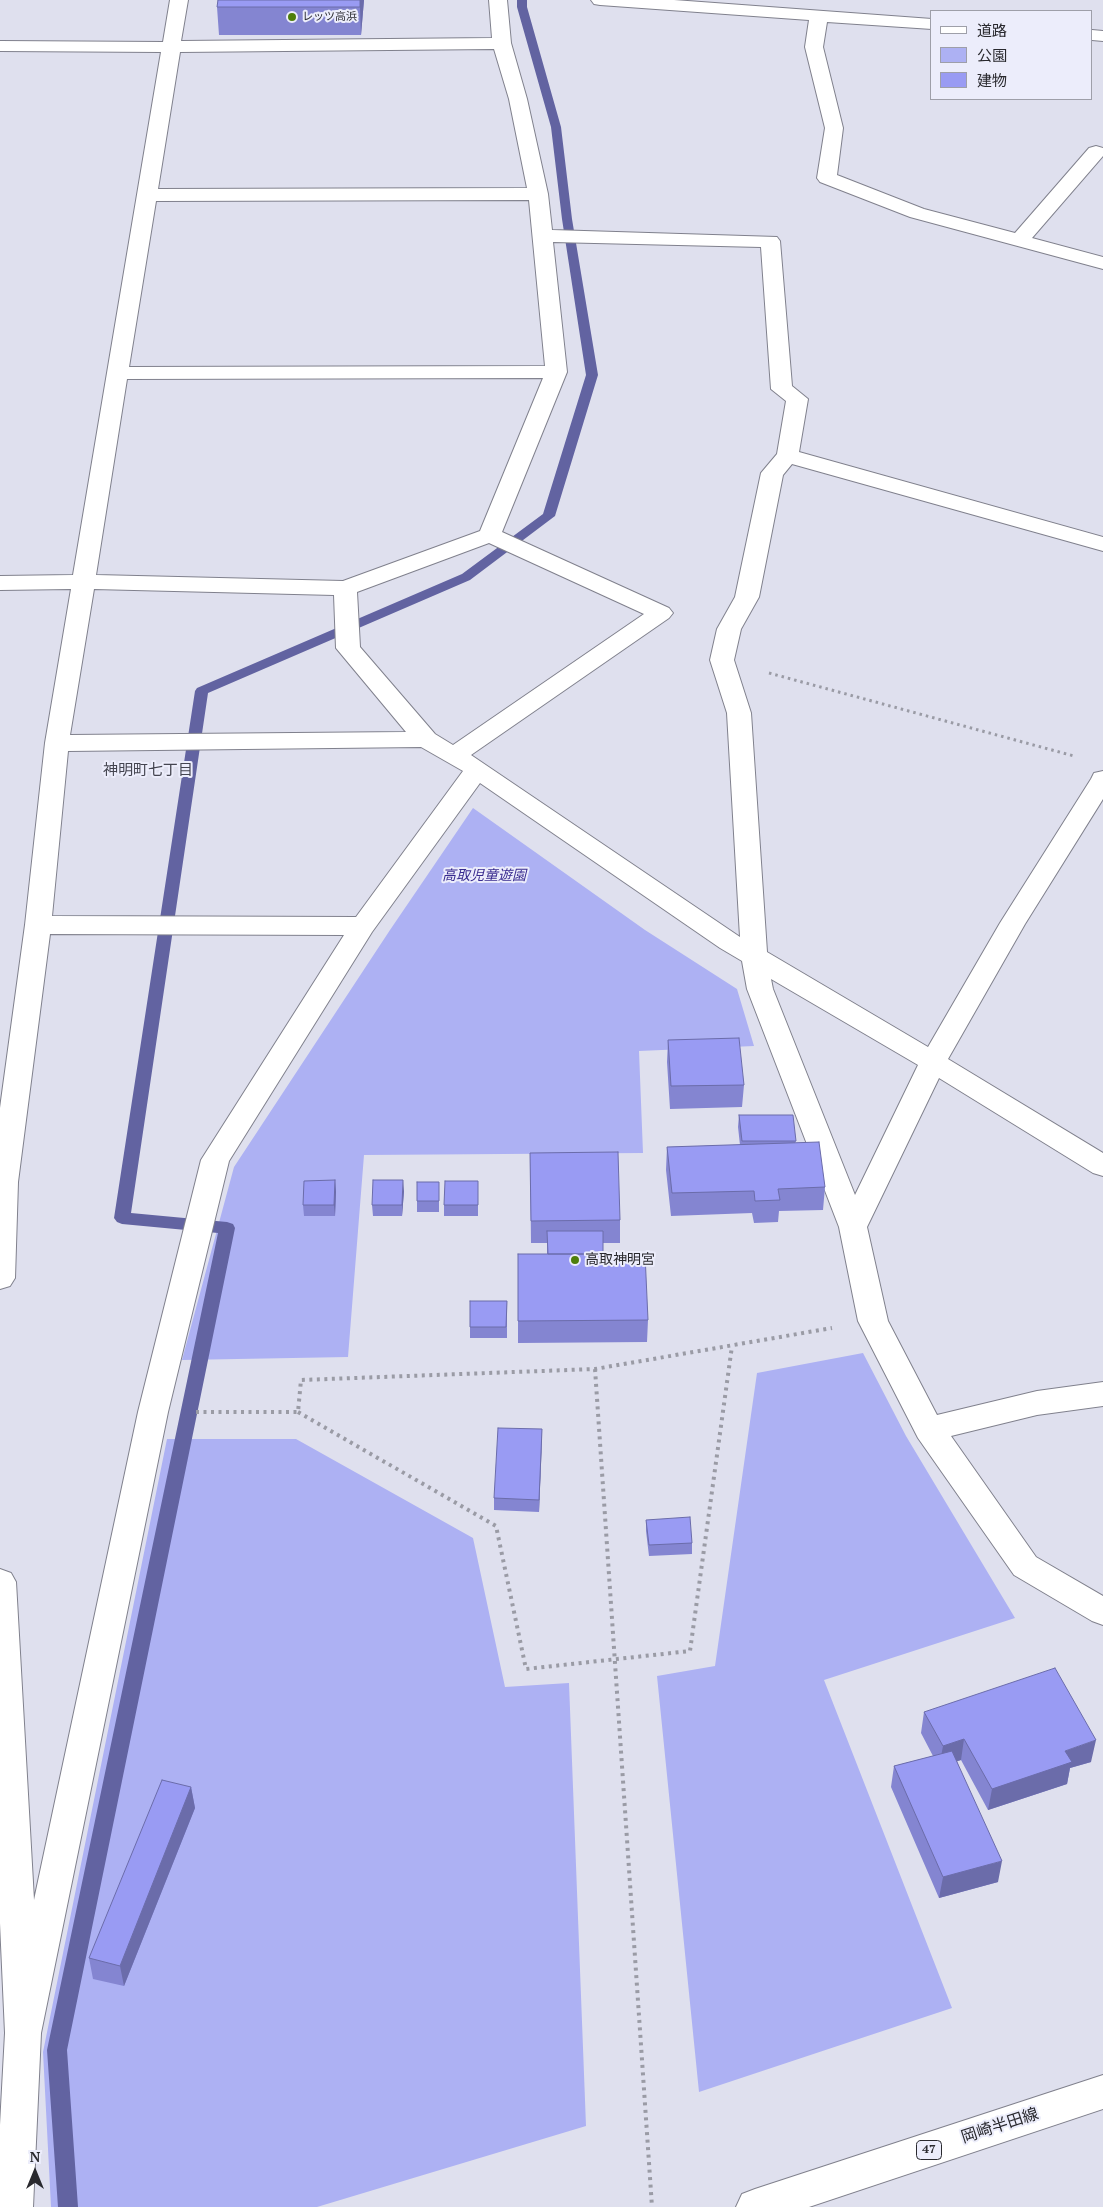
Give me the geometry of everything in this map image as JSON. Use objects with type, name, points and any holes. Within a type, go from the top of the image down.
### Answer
[{"type":"street","points":[[0,1278],[4,1182],[38,925],[57,743],[179,0]]},
{"type":"street","points":[[490,535],[556,372],[538,194],[518,99],[502,43],[498,0]]},
{"type":"street","points":[[600,0],[930,24]]},
{"type":"street","points":[[819,16],[814,47],[834,128],[827,178],[917,213],[1103,263]]},
{"type":"street","points":[[0,46],[170,47],[502,43]]},
{"type":"street","points":[[1020,240],[1096,152]]},
{"type":"street","points":[[146,195],[538,194]]},
{"type":"street","points":[[542,236],[770,241],[782,389],[798,399],[788,456],[772,473],[747,597],[729,630],[722,660],[739,713],[754,957],[760,989],[853,1227],[874,1321],[929,1429],[1025,1566],[1103,1612]]},
{"type":"street","points":[[117,373],[556,372]]},
{"type":"street","points":[[788,456],[1103,544]]},
{"type":"street","points":[[0,583],[84,582],[345,588],[490,535],[661,613],[466,762],[215,1160],[153,1412],[24,2033]]},
{"type":"street","points":[[345,588],[348,648],[426,739],[466,762],[730,942],[933,1062],[1103,1166]]},
{"type":"street","points":[[57,743],[426,739]]},
{"type":"street","points":[[853,1227],[933,1062],[1012,924],[1103,779]]},
{"type":"street","points":[[38,925],[363,926]]},
{"type":"street","points":[[929,1429],[1037,1403],[1103,1394]]},
{"type":"street","points":[[0,1582],[24,2033],[14,2207]]},
{"type":"street","name":"岡崎半田線","points":[[778,2203],[1103,2092]]},
{"type":"path","points":[[722,660],[1074,756]]},
{"type":"path","points":[[298,1412],[301,1380],[594,1370],[874,1321]]},
{"type":"path","points":[[153,1412],[298,1412],[496,1526],[526,1669],[690,1651],[732,1346]]},
{"type":"path","points":[[594,1370],[652,2207]]},
{"type":"green space","name":"高取児童遊園","points":[[473,808],[645,930],[737,989],[754,1046],[639,1051],[643,1153],[364,1155],[348,1357],[182,1360],[234,1167]]},
{"type":"green space","points":[[863,1353],[906,1436],[1015,1618],[824,1680],[952,2008],[699,2092],[657,1676],[715,1666],[757,1373]]},
{"type":"green space","points":[[167,1439],[296,1439],[473,1538],[505,1687],[569,1683],[586,2126],[317,2207],[51,2207],[43,2052]]},
{"type":"building","points":[[218,0],[360,0],[360,7],[217,7]]},
{"type":"building","points":[[739,1038],[744,1085],[671,1086],[668,1040]]},
{"type":"building","points":[[739,1115],[793,1115],[796,1141],[742,1141]]},
{"type":"building","points":[[819,1142],[825,1187],[778,1189],[780,1200],[755,1201],[754,1191],[672,1193],[667,1147]]},
{"type":"building","points":[[618,1152],[620,1220],[531,1221],[530,1153]]},
{"type":"building","points":[[335,1180],[334,1205],[303,1205],[304,1181]]},
{"type":"building","points":[[373,1180],[403,1180],[402,1205],[372,1205]]},
{"type":"building","points":[[445,1181],[478,1181],[478,1205],[444,1205]]},
{"type":"building","points":[[417,1182],[439,1182],[439,1201],[417,1201]]},
{"type":"building","points":[[547,1231],[603,1231],[603,1254],[548,1254]]},
{"type":"building","points":[[518,1254],[645,1254],[648,1320],[518,1321]]},
{"type":"building","points":[[470,1301],[507,1301],[506,1327],[470,1327]]},
{"type":"building","points":[[498,1428],[542,1429],[539,1500],[494,1498]]},
{"type":"building","points":[[690,1517],[692,1543],[649,1545],[646,1520]]},
{"type":"building","points":[[1055,1668],[1096,1740],[1065,1751],[1072,1762],[992,1789],[964,1739],[943,1746],[924,1712]]},
{"type":"building","points":[[952,1751],[1002,1861],[943,1877],[894,1766]]},
{"type":"building","points":[[162,1780],[191,1787],[120,1966],[89,1958]]},
{"type":"waterway","points":[[68,2207],[57,2050],[227,1228],[122,1218],[202,691],[466,577],[549,516],[592,375],[567,219],[556,127],[522,7],[522,0]]},
{"type":"place","name":"レッツ高浜","points":[[292,17]]},
{"type":"place","name":"高取神明宮","points":[[575,1260]]},
{"type":"district","name":"神明町七丁目","points":[[148,771]]}]
